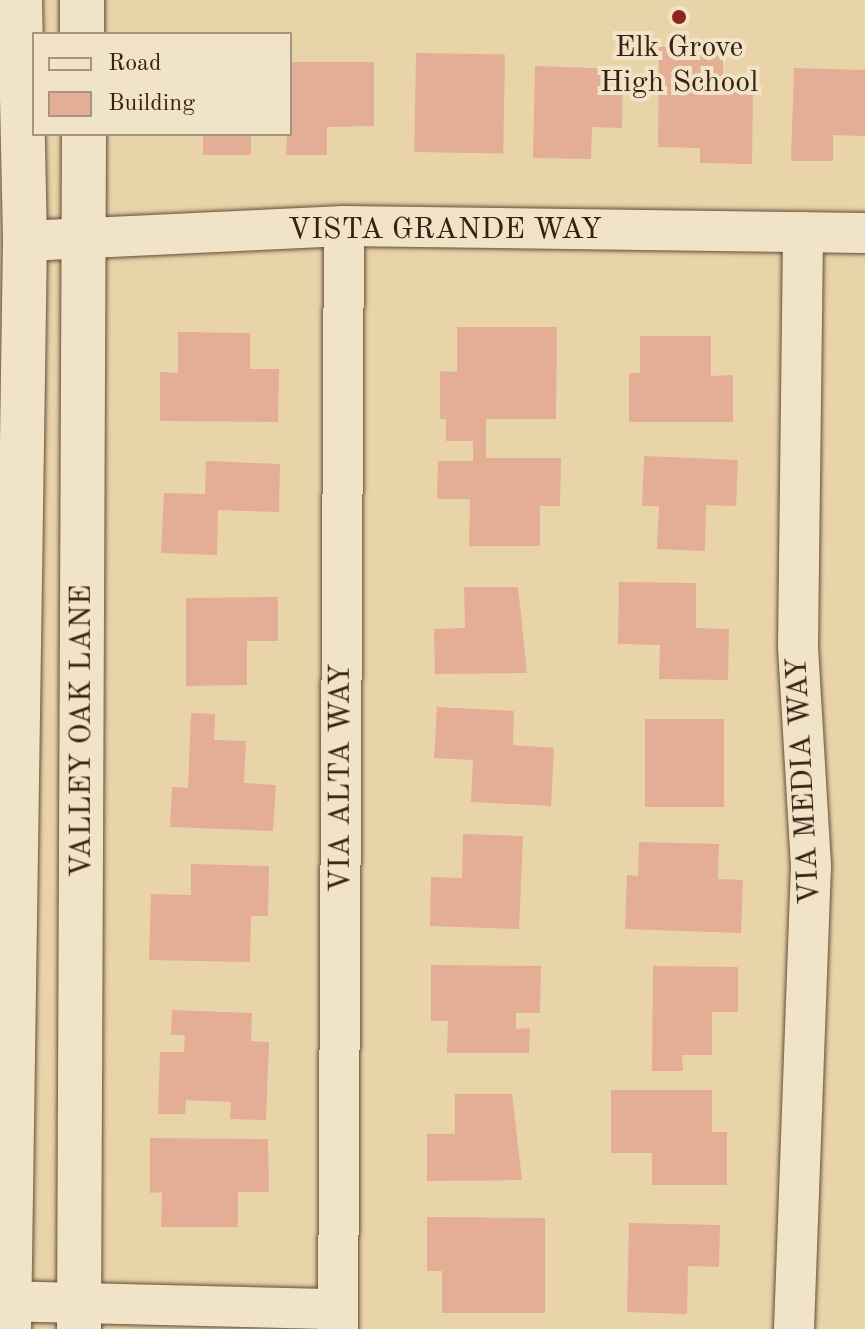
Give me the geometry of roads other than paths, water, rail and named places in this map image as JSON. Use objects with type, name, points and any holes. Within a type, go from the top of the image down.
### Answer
[{"type":"street","name":"VALLEY OAK LANE","points":[[6,1310],[25,241],[20,0]]},
{"type":"street","points":[[82,0],[82,32]]},
{"type":"street","name":"VALLEY OAK LANE","points":[[79,1315],[84,136]]},
{"type":"street","name":"VISTA GRANDE WAY","points":[[25,241],[85,243],[344,226],[865,233]]},
{"type":"street","name":"VIA ALTA WAY","points":[[338,1319],[344,226]]},
{"type":"street","name":"VIA MEDIA WAY","points":[[794,1329],[811,866],[798,645],[803,232]]},
{"type":"street","points":[[6,1310],[79,1315],[338,1319]]},
{"type":"place","name":"Elk Grove High School","points":[[679,17]]}]
